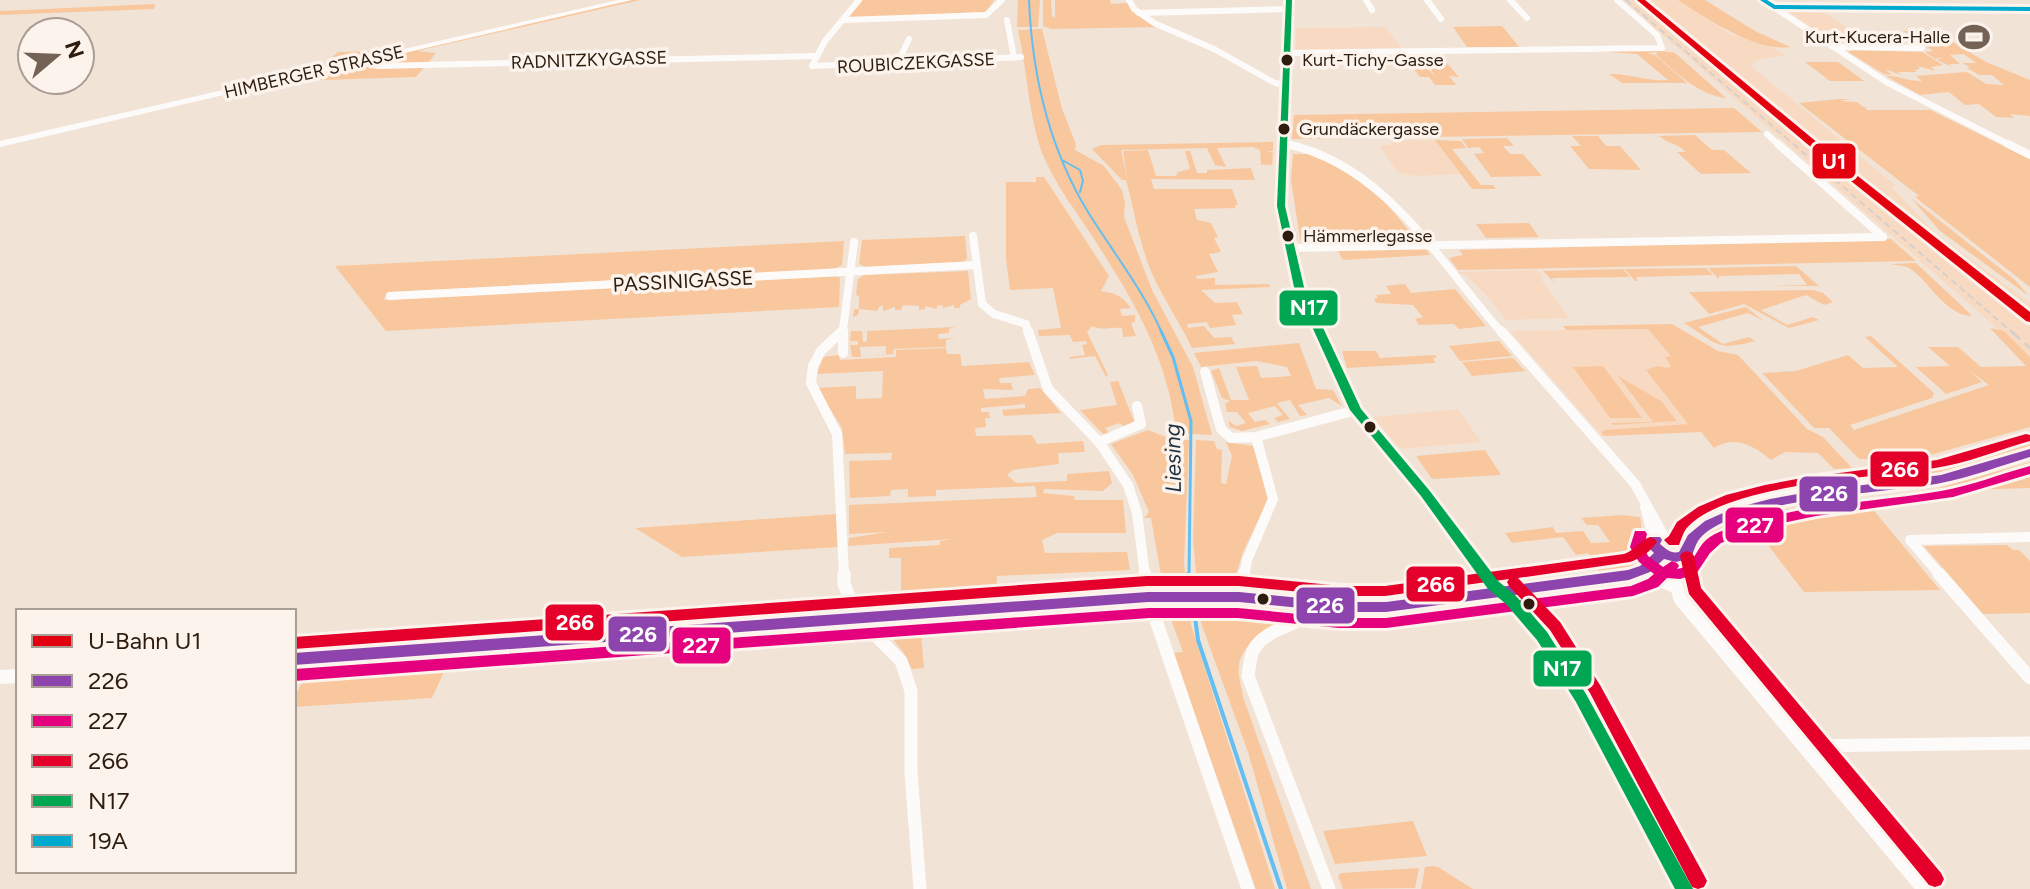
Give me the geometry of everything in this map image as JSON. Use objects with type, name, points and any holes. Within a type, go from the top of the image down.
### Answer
[{"type":"main road","name":"HIMBERGER STRASSE","points":[[0,144],[628,0]]},
{"type":"main road","points":[[1289,4],[1281,206],[1299,287],[1356,410],[1502,593],[1542,636],[1581,698],[1684,889]]},
{"type":"main road","points":[[296,659],[1148,597],[1239,597],[1321,605],[1386,607],[1502,593],[1637,572],[1706,512],[1751,494],[1894,474],[2030,436]]},
{"type":"main road","points":[[1669,544],[1690,536],[1703,526],[1756,507],[1943,478],[2030,453]]},
{"type":"street","points":[[816,56],[859,0]]},
{"type":"street","points":[[844,20],[986,15],[1002,0]]},
{"type":"street","points":[[1129,0],[1139,13],[1212,47],[1275,83],[1287,85]]},
{"type":"street","points":[[1366,0],[1372,10]]},
{"type":"street","points":[[1427,0],[1441,19]]},
{"type":"street","points":[[1510,0],[1527,18]]},
{"type":"street","points":[[1287,53],[1662,48],[1657,35],[1617,0]]},
{"type":"street","points":[[1763,0],[1888,83],[2030,155]]},
{"type":"street","points":[[2007,0],[2028,10]]},
{"type":"street","points":[[1139,13],[1289,4]]},
{"type":"street","points":[[1774,7],[2028,10]]},
{"type":"street","points":[[913,29],[920,17]]},
{"type":"street","name":"ROUBICZEKGASSE","points":[[816,56],[812,66],[1018,58],[1007,20]]},
{"type":"street","points":[[897,64],[909,39]]},
{"type":"street","points":[[1833,47],[1922,48]]},
{"type":"street","name":"RADNITZKYGASSE","points":[[361,62],[378,66],[816,56]]},
{"type":"street","points":[[1289,248],[1883,237],[1767,134]]},
{"type":"street","points":[[1283,146],[1316,152],[1365,178],[1406,215],[1528,364],[1619,465],[1656,517],[1669,544]]},
{"type":"street","points":[[2016,149],[2030,146]]},
{"type":"street","points":[[973,236],[983,306],[994,314],[1026,324],[1035,359],[1048,389],[1099,442],[1128,485],[1137,513],[1148,597],[1248,889]]},
{"type":"street","points":[[843,353],[854,242]]},
{"type":"street","name":"PASSINIGASSE","points":[[390,296],[976,265]]},
{"type":"street","points":[[843,330],[821,351],[813,366],[811,383],[837,434],[844,584],[858,618],[901,661],[911,691],[911,773],[920,889]]},
{"type":"street","points":[[1205,372],[1221,429],[1231,438],[1256,437],[1356,410]]},
{"type":"street","points":[[1099,442],[1141,424],[1137,406]]},
{"type":"street","points":[[1239,597],[1247,560],[1274,494],[1256,437]]},
{"type":"street","points":[[1643,497],[1669,544]]},
{"type":"street","points":[[1656,517],[1670,528],[1674,586],[1689,611],[1923,889]]},
{"type":"street","points":[[2030,537],[1910,540],[2030,678]]},
{"type":"street","points":[[1637,572],[1674,586]]},
{"type":"street","points":[[1321,605],[1315,613],[1264,639],[1253,650],[1248,676],[1329,889]]},
{"type":"street","points":[[1805,746],[2030,743]]},
{"type":"shaded area","points":[[617,0],[640,0],[417,51],[436,53],[416,77],[291,81],[285,77],[0,142],[319,69],[338,52],[394,51]]},
{"type":"shaded area","points":[[856,0],[994,0],[986,12],[848,19]]},
{"type":"shaded area","points":[[1018,0],[1040,0],[1038,27],[1017,27]]},
{"type":"shaded area","points":[[1043,0],[1051,0],[1052,16],[1055,18],[1055,0],[1127,3],[1159,27],[1051,29],[1043,26]]},
{"type":"shaded area","points":[[1623,0],[1678,0],[1732,35],[1756,39],[1786,55],[1757,60],[1751,66],[1896,186],[1891,186],[1934,232],[2030,303],[2030,322],[2025,320],[2030,326],[2030,357]]},
{"type":"shaded area","points":[[1678,0],[1705,0],[1755,31],[1790,47],[1747,39],[1717,25]]},
{"type":"shaded area","points":[[155,4],[154,9],[0,15],[0,11]]},
{"type":"shaded area","points":[[1819,9],[1864,39],[1876,39],[1884,44],[1833,42],[1787,10]]},
{"type":"shaded area","points":[[1502,26],[1520,48],[1467,47],[1453,27]]},
{"type":"shaded area","points":[[1385,27],[1402,48],[1296,50],[1296,28]]},
{"type":"shaded area","points":[[1042,29],[1062,109],[1076,144],[1075,150],[1104,166],[1122,190],[1124,217],[1152,290],[1193,367],[1212,435],[1176,433],[1166,380],[1147,331],[1043,155],[1034,126],[1018,30]]},
{"type":"shaded area","points":[[1903,31],[1934,31],[1986,62],[2030,80],[2030,116],[2010,114],[2014,118],[1996,117],[1979,104],[1965,105],[1949,92],[1920,95],[1886,76],[1922,81],[1916,76],[1967,72],[1986,84],[2004,85],[1992,75],[1979,75],[1967,68],[1970,67],[1962,63],[1976,63],[1964,54],[1950,55],[1960,64],[1949,64],[1952,67],[1937,60],[1944,57],[1935,59],[1925,52],[1933,51]]},
{"type":"shaded area","points":[[1657,50],[1675,53],[1726,98],[1688,82],[1656,55],[1657,52],[1647,53],[1655,55],[1687,83],[1622,83],[1609,74],[1668,80],[1637,54],[1595,51]]},
{"type":"shaded area","points":[[1848,52],[1922,52],[1943,65],[1931,67],[1935,71],[1918,66],[1920,69],[1914,70],[1917,72],[1898,72],[1901,75],[1885,69],[1892,75],[1884,74]]},
{"type":"shaded area","points":[[1413,62],[1447,63],[1459,77],[1449,76],[1456,85],[1435,85],[1429,77],[1420,77],[1413,68],[1427,68],[1436,77],[1427,64]]},
{"type":"shaded area","points":[[1805,62],[1838,62],[1864,81],[1830,81]]},
{"type":"shaded area","points":[[1850,99],[1840,101],[1857,102],[1867,110],[1930,110],[2030,159],[2030,287],[1799,103]]},
{"type":"shaded area","points":[[1734,108],[1762,132],[1292,139],[1294,115]]},
{"type":"shaded area","points":[[1695,135],[1712,150],[1724,150],[1751,173],[1701,174],[1677,152],[1686,152],[1659,136]]},
{"type":"shaded area","points":[[1572,136],[1598,136],[1606,146],[1620,146],[1641,170],[1589,169],[1570,146],[1581,146]]},
{"type":"shaded area","points":[[1507,138],[1514,146],[1503,146],[1510,154],[1523,154],[1542,176],[1491,177],[1474,154],[1484,153],[1479,147],[1468,148],[1462,139]]},
{"type":"shaded area","points":[[1392,140],[1435,140],[1460,174],[1417,176],[1398,173],[1379,145],[1390,145]]},
{"type":"shaded area","points":[[1435,140],[1461,141],[1466,148],[1452,149],[1481,185],[1493,185],[1496,189],[1472,189]]},
{"type":"shaded area","points":[[1273,142],[1273,151],[1268,151],[1273,153],[1272,165],[1255,164],[1261,164],[1260,150],[1253,147],[1217,148],[1226,167],[1215,165],[1207,148],[1121,150],[1127,179],[1123,151],[1148,150],[1156,176],[1176,176],[1178,172],[1190,169],[1185,151],[1190,151],[1197,173],[1251,168],[1255,180],[1151,179],[1154,189],[1232,189],[1238,205],[1235,208],[1194,209],[1197,220],[1211,223],[1221,252],[1209,254],[1218,272],[1196,276],[1197,279],[1215,278],[1215,285],[1269,284],[1270,287],[1201,290],[1215,303],[1237,302],[1243,314],[1232,315],[1236,325],[1210,328],[1207,322],[1187,324],[1188,328],[1204,326],[1214,338],[1231,337],[1235,344],[1192,348],[1150,270],[1126,180],[1122,180],[1092,149],[1101,145]]},
{"type":"shaded area","points":[[1293,154],[1311,154],[1347,172],[1383,200],[1417,240],[1301,245],[1291,180]]},
{"type":"shaded area","points":[[1036,177],[1044,177],[1109,276],[1101,291],[1118,296],[1131,308],[1120,309],[1122,316],[1135,315],[1135,322],[1131,323],[1136,336],[1123,337],[1122,328],[1092,326],[1087,332],[1108,375],[1106,377],[1095,356],[1070,359],[1085,355],[1082,345],[1087,344],[1086,341],[1073,342],[1070,335],[1039,336],[1038,330],[1061,328],[1053,288],[1010,290],[1006,259],[1006,182],[1036,182]]},
{"type":"shaded area","points":[[1911,198],[2015,280],[2029,296],[1940,231]]},
{"type":"shaded area","points":[[1529,223],[1539,237],[1486,238],[1476,224]]},
{"type":"shaded area","points":[[965,236],[967,259],[963,262],[866,267],[859,264],[862,240]]},
{"type":"shaded area","points":[[1891,239],[1916,261],[1458,270],[1449,258],[1463,255],[1459,250]]},
{"type":"shaded area","points":[[844,241],[842,265],[834,269],[388,292],[383,300],[836,276],[840,278],[839,307],[386,331],[335,266]]},
{"type":"shaded area","points":[[1424,247],[1430,255],[1343,260],[1337,249]]},
{"type":"shaded area","points":[[1916,263],[1972,316],[1945,304],[1909,268],[1891,264]]},
{"type":"shaded area","points":[[1796,266],[1819,286],[1769,286],[1807,285],[1799,274],[1719,276],[1719,279],[1708,268]]},
{"type":"shaded area","points":[[1706,268],[1713,275],[1636,277],[1638,281],[1625,269]]},
{"type":"shaded area","points":[[1623,269],[1630,277],[1552,278],[1554,282],[1543,271]]},
{"type":"shaded area","points":[[1537,270],[1569,318],[1506,320],[1467,276],[1457,272]]},
{"type":"shaded area","points":[[968,271],[971,299],[960,308],[954,308],[954,305],[943,308],[942,305],[937,309],[925,306],[925,309],[919,310],[919,306],[903,305],[901,310],[895,310],[895,307],[883,311],[883,306],[877,311],[859,309],[859,296],[856,295],[858,279],[864,275]]},
{"type":"shaded area","points":[[1405,284],[1411,293],[1455,289],[1486,326],[1459,329],[1454,324],[1419,325],[1415,319],[1423,317],[1413,305],[1376,303],[1376,295],[1391,294],[1386,286]]},
{"type":"shaded area","points":[[1813,290],[1823,293],[1833,302],[1824,305],[1806,295],[1761,310],[1787,325],[1813,317],[1819,320],[1789,328],[1744,304],[1709,314],[1689,292]]},
{"type":"shaded area","points":[[1746,307],[1764,321],[1748,313],[1698,327],[1723,344],[1749,337],[1755,341],[1732,346],[1717,344],[1684,323]]},
{"type":"shaded area","points":[[1672,324],[1718,351],[1738,355],[1807,429],[1823,437],[1852,468],[1834,469],[1818,453],[1785,452],[1771,460],[1752,447],[1737,442],[1714,448],[1701,432],[1604,436],[1601,433],[1605,430],[1688,424],[1646,370],[1658,366],[1668,368],[1671,366],[1665,357],[1671,356],[1648,329],[1566,330],[1563,326]]},
{"type":"shaded area","points":[[955,327],[949,329],[949,333],[938,334],[939,339],[956,338],[946,340],[946,347],[894,349],[893,354],[886,355],[886,346],[860,347],[861,357],[852,357],[850,345],[858,345],[858,341],[850,341],[851,331],[862,331],[863,342],[867,341],[867,331]]},
{"type":"shaded area","points":[[1990,328],[2004,331],[2030,357],[2030,427],[1891,466],[1876,466],[1869,459],[1859,459],[1829,428],[1814,428],[1762,373],[1796,371],[1848,355],[1863,368],[1898,367],[1865,337],[1871,336],[1934,393],[1932,398],[1850,425],[1854,430],[1989,385],[1969,370],[1982,382],[1946,394],[1916,367],[1950,366],[1928,347],[1958,347],[1981,367],[2026,366]]},
{"type":"shaded area","points":[[1649,329],[1733,430],[1602,436],[1510,331]]},
{"type":"shaded area","points":[[1499,341],[1512,356],[1460,361],[1449,346]]},
{"type":"shaded area","points":[[1299,343],[1316,389],[1333,390],[1342,406],[1329,398],[1298,405],[1307,415],[1300,416],[1290,400],[1277,403],[1290,419],[1278,422],[1274,418],[1283,415],[1275,406],[1248,413],[1255,422],[1265,420],[1270,424],[1242,431],[1230,427],[1228,420],[1236,426],[1246,423],[1237,412],[1227,412],[1225,404],[1230,401],[1222,398],[1211,371],[1219,368],[1231,400],[1249,400],[1236,367],[1257,366],[1261,378],[1291,376],[1287,367],[1256,361],[1201,367],[1194,353]]},
{"type":"shaded area","points":[[946,348],[947,354],[960,354],[962,366],[1029,362],[1035,375],[999,378],[1000,383],[1011,383],[1013,390],[983,389],[985,399],[1025,396],[1028,389],[1040,388],[1061,413],[1004,416],[1002,410],[1025,408],[1025,404],[981,408],[981,412],[989,412],[990,418],[985,418],[986,427],[975,428],[976,436],[1032,435],[1037,444],[1083,441],[1085,452],[1058,453],[1059,464],[1013,470],[1007,475],[1016,483],[1067,481],[1067,474],[1109,471],[1112,483],[1103,491],[1044,489],[1043,493],[1074,496],[1075,500],[1123,500],[1126,533],[1057,533],[1042,540],[1045,553],[1127,552],[1130,570],[997,576],[996,599],[861,608],[857,599],[875,594],[876,601],[901,599],[901,558],[889,558],[889,548],[940,545],[940,541],[952,539],[848,546],[849,538],[887,532],[849,534],[849,505],[1037,497],[1035,486],[936,490],[936,496],[908,497],[908,489],[891,490],[890,496],[850,498],[849,461],[891,460],[892,453],[845,454],[842,428],[817,388],[856,386],[856,399],[882,398],[883,371],[817,374],[823,357],[839,355],[840,360],[896,357],[896,350]]},
{"type":"shaded area","points":[[1342,351],[1376,351],[1380,358],[1435,355],[1437,358],[1433,358],[1435,363],[1347,368]]},
{"type":"shaded area","points":[[1513,358],[1525,371],[1472,376],[1462,362]]},
{"type":"shaded area","points":[[1603,366],[1642,418],[1610,418],[1573,367]]},
{"type":"shaded area","points":[[1618,376],[1661,401],[1677,421],[1613,425],[1611,423],[1653,422]]},
{"type":"shaded area","points":[[1118,381],[1134,421],[1125,428],[1120,423],[1105,428],[1109,433],[1103,434],[1080,410],[1117,405],[1110,382]]},
{"type":"shaded area","points":[[1458,409],[1481,442],[1400,449],[1373,417]]},
{"type":"shaded area","points":[[1148,430],[1171,439],[1189,440],[1184,564],[1191,625],[1275,889],[1256,889],[1173,653],[1183,652],[1160,589],[1154,588],[1155,582],[1162,581],[1151,518],[1144,518],[1149,512],[1133,475],[1111,444]]},
{"type":"shaded area","points":[[1196,440],[1214,441],[1217,449],[1222,450],[1221,483],[1226,484],[1232,456],[1226,442],[1253,446],[1267,488],[1268,500],[1243,552],[1232,588],[1209,588],[1235,618],[1253,609],[1252,605],[1307,611],[1256,638],[1242,655],[1239,677],[1243,697],[1311,889],[1287,889],[1248,752],[1201,623],[1193,540]]},
{"type":"shaded area","points":[[2030,441],[2030,447],[1934,475],[1876,482],[1909,476]]},
{"type":"shaded area","points":[[1485,450],[1501,475],[1432,479],[1416,456]]},
{"type":"shaded area","points":[[2030,462],[2030,488],[1962,490],[1890,507],[1882,496],[1928,491]]},
{"type":"shaded area","points":[[1865,500],[1940,590],[1804,592],[1754,527],[1721,533],[1722,540],[1706,543],[1702,537],[1760,514]]},
{"type":"shaded area","points":[[837,514],[838,547],[682,557],[635,528]]},
{"type":"shaded area","points":[[1640,517],[1641,521],[1639,541],[1633,554],[1639,559],[1630,567],[1599,571],[1588,553],[1576,555],[1563,537],[1512,543],[1505,533],[1553,527],[1556,533],[1583,531],[1591,543],[1610,542],[1598,525],[1587,525],[1581,518]]},
{"type":"shaded area","points":[[2007,545],[2019,550],[2030,561],[2030,613],[1983,614],[1924,546]]},
{"type":"shaded area","points":[[722,603],[737,616],[751,616],[740,634],[452,654],[432,698],[296,707],[297,692],[311,665],[314,650],[694,620]]},
{"type":"shaded area","points":[[920,622],[924,668],[912,669],[884,628],[889,624]]},
{"type":"shaded area","points":[[1413,821],[1427,856],[1335,864],[1323,831]]},
{"type":"shaded area","points":[[1432,866],[1473,889],[1421,889],[1425,867]]},
{"type":"shaded area","points":[[1419,868],[1415,888],[1343,889],[1338,876],[1341,873]]},
{"type":"waterway","name":"Liesing","points":[[1029,0],[1039,83],[1062,160]]},
{"type":"waterway","points":[[1062,160],[1080,170],[1083,181],[1080,192]]},
{"type":"waterway","name":"Liesing","points":[[1062,160],[1074,188],[1137,286],[1161,331]]},
{"type":"waterway","name":"Liesing","points":[[1161,331],[1173,357],[1191,421],[1189,576]]},
{"type":"waterway","name":"Liesing","points":[[1188,574],[1192,595]]},
{"type":"waterway","name":"Liesing","points":[[1193,602],[1198,640],[1281,889]]},
{"type":"railway","points":[[1626,0],[2013,333]]},
{"type":"railway","points":[[2011,331],[2030,348]]},
{"type":"metro line","name":"U1","points":[[1641,0],[1855,179],[2030,318]]},
{"type":"transit line","name":"N17","points":[[1289,0],[1281,206],[1299,287],[1356,410],[1425,493],[1493,585],[1511,600],[1542,636],[1581,698],[1684,889]]},
{"type":"transit line","name":"19A","points":[[1763,0],[1774,7],[2030,9]]},
{"type":"transit line","name":"266","points":[[1671,540],[1674,542],[1682,525],[1702,510],[1731,498],[1802,482],[1937,464],[2026,438]]},
{"type":"transit line","name":"226","points":[[1655,540],[1653,545],[1664,554],[1681,557],[1686,555],[1693,538],[1709,524],[1736,512],[1809,496],[1941,479],[2030,453]]},
{"type":"transit line","name":"227","points":[[1640,534],[1637,547],[1648,564],[1667,573],[1687,573],[1716,540],[1766,522],[1816,511],[1953,493],[2030,470]]},
{"type":"transit line","name":"266","points":[[296,643],[1147,581],[1239,581],[1342,591],[1385,591],[1625,559],[1636,555],[1650,542]]},
{"type":"transit line","name":"226","points":[[296,659],[1148,597],[1239,597],[1341,607],[1386,607],[1629,575],[1645,569],[1661,554]]},
{"type":"transit line","name":"266","points":[[1687,556],[1694,590],[1935,879]]},
{"type":"transit line","name":"227","points":[[296,675],[1149,613],[1238,613],[1339,623],[1386,623],[1633,591],[1653,583],[1672,566]]},
{"type":"transit line","name":"266","points":[[1514,582],[1555,626],[1595,689],[1698,881]]},
{"type":"place","name":"Kurt-Kucera-Halle","points":[[1974,37]]},
{"type":"place","name":"Kurt-Tichy-Gasse","points":[[1287,60]]},
{"type":"place","name":"Grundäckergasse","points":[[1284,129]]},
{"type":"place","name":"Hämmerlegasse","points":[[1288,236]]}]
